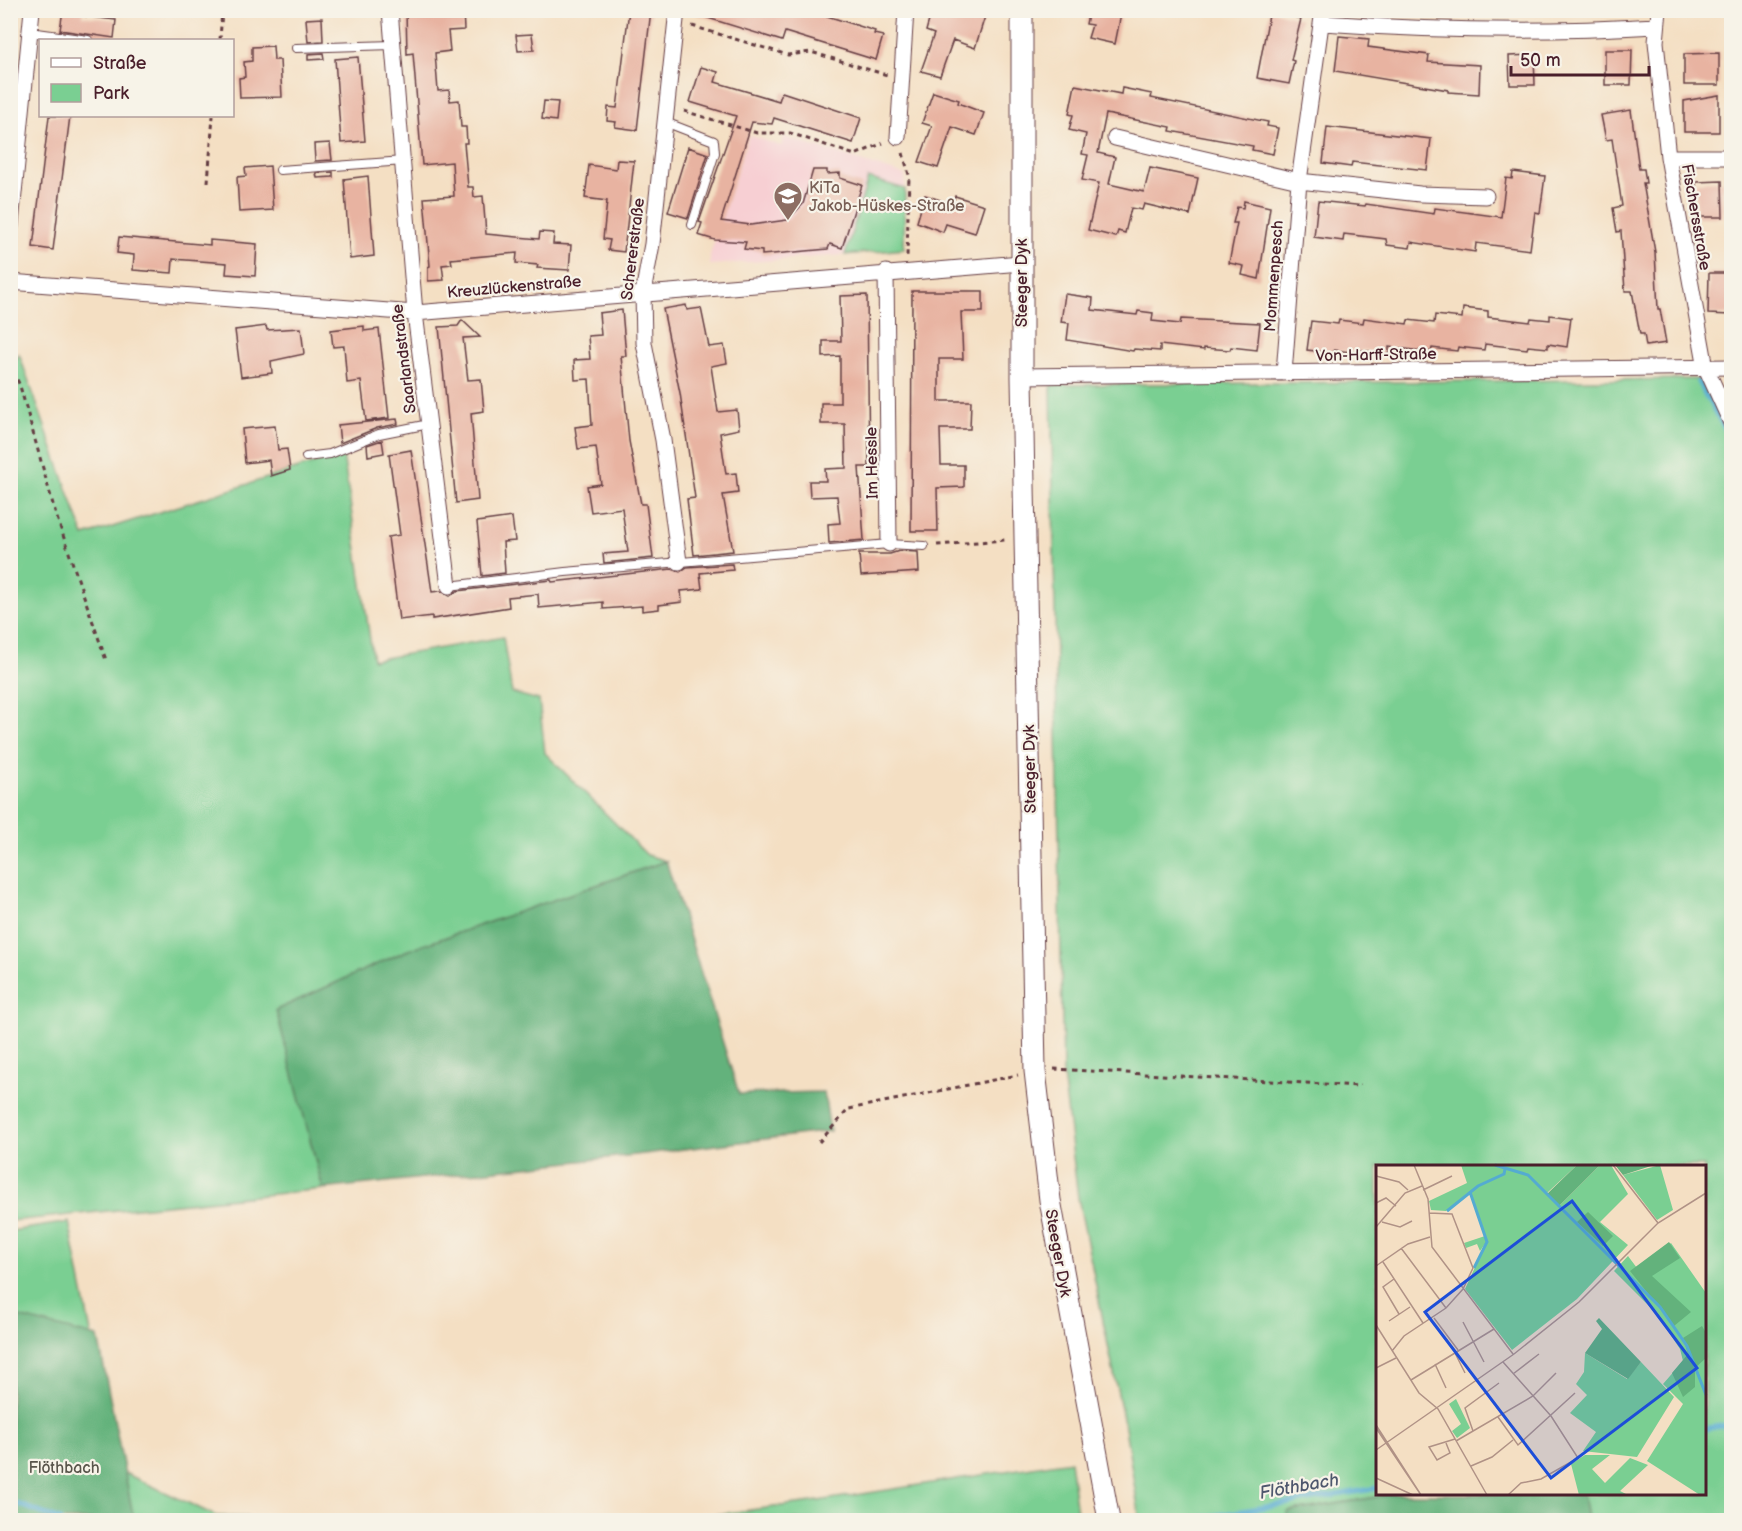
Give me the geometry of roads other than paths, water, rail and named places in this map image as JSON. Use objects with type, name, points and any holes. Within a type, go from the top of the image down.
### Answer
[{"type":"street","points":[[10,234],[32,10]]},
{"type":"street","name":"Saarlandstraße","points":[[390,10],[415,314],[449,586]]},
{"type":"street","points":[[898,136],[906,10]]},
{"type":"street","name":"Steeger Dyk","points":[[1022,10],[1021,263],[1025,540],[1048,1073],[1050,1200],[1109,1521]]},
{"type":"street","name":"Fischersstraße","points":[[1659,10],[1656,26],[1668,157],[1706,368],[1731,424]]},
{"type":"street","name":"Schererstraße","points":[[676,16],[652,244],[643,292],[644,343],[663,440],[679,562]]},
{"type":"street","points":[[1323,17],[1426,30],[1590,30],[1656,26]]},
{"type":"street","name":"Mommenpesch","points":[[1284,373],[1299,181],[1323,17]]},
{"type":"street","points":[[1115,138],[1299,181],[1420,194],[1485,196]]},
{"type":"street","points":[[1668,157],[1731,157]]},
{"type":"street","name":"Kreuzlückenstraße","points":[[10,282],[415,314],[643,292],[1021,263]]},
{"type":"street","name":"Im Hessle","points":[[886,272],[890,544]]},
{"type":"street","name":"Von-Harff-Straße","points":[[1022,376],[1731,367]]},
{"type":"lane","points":[[30,33],[80,39]]},
{"type":"lane","points":[[296,48],[393,45]]},
{"type":"lane","points":[[665,122],[714,141],[715,153],[692,225]]},
{"type":"lane","points":[[280,170],[404,161]]},
{"type":"lane","points":[[306,457],[330,454],[379,434],[429,424]]},
{"type":"lane","points":[[679,562],[890,544],[924,546]]},
{"type":"lane","name":"Saarlandstraße","points":[[449,586],[565,572],[679,562]]},
{"type":"waterway","points":[[1698,382],[1732,441]]},
{"type":"waterway","name":"Flöthbach","points":[[1706,1429],[1732,1424]]},
{"type":"waterway","name":"Flöthbach","points":[[1189,1520],[1376,1488]]},
{"type":"waterway","name":"Flöthbach","points":[[10,1501],[60,1520]]},
{"type":"place","name":"KiTa Jakob-Hüskes-Straße","points":[[788,222]]}]
